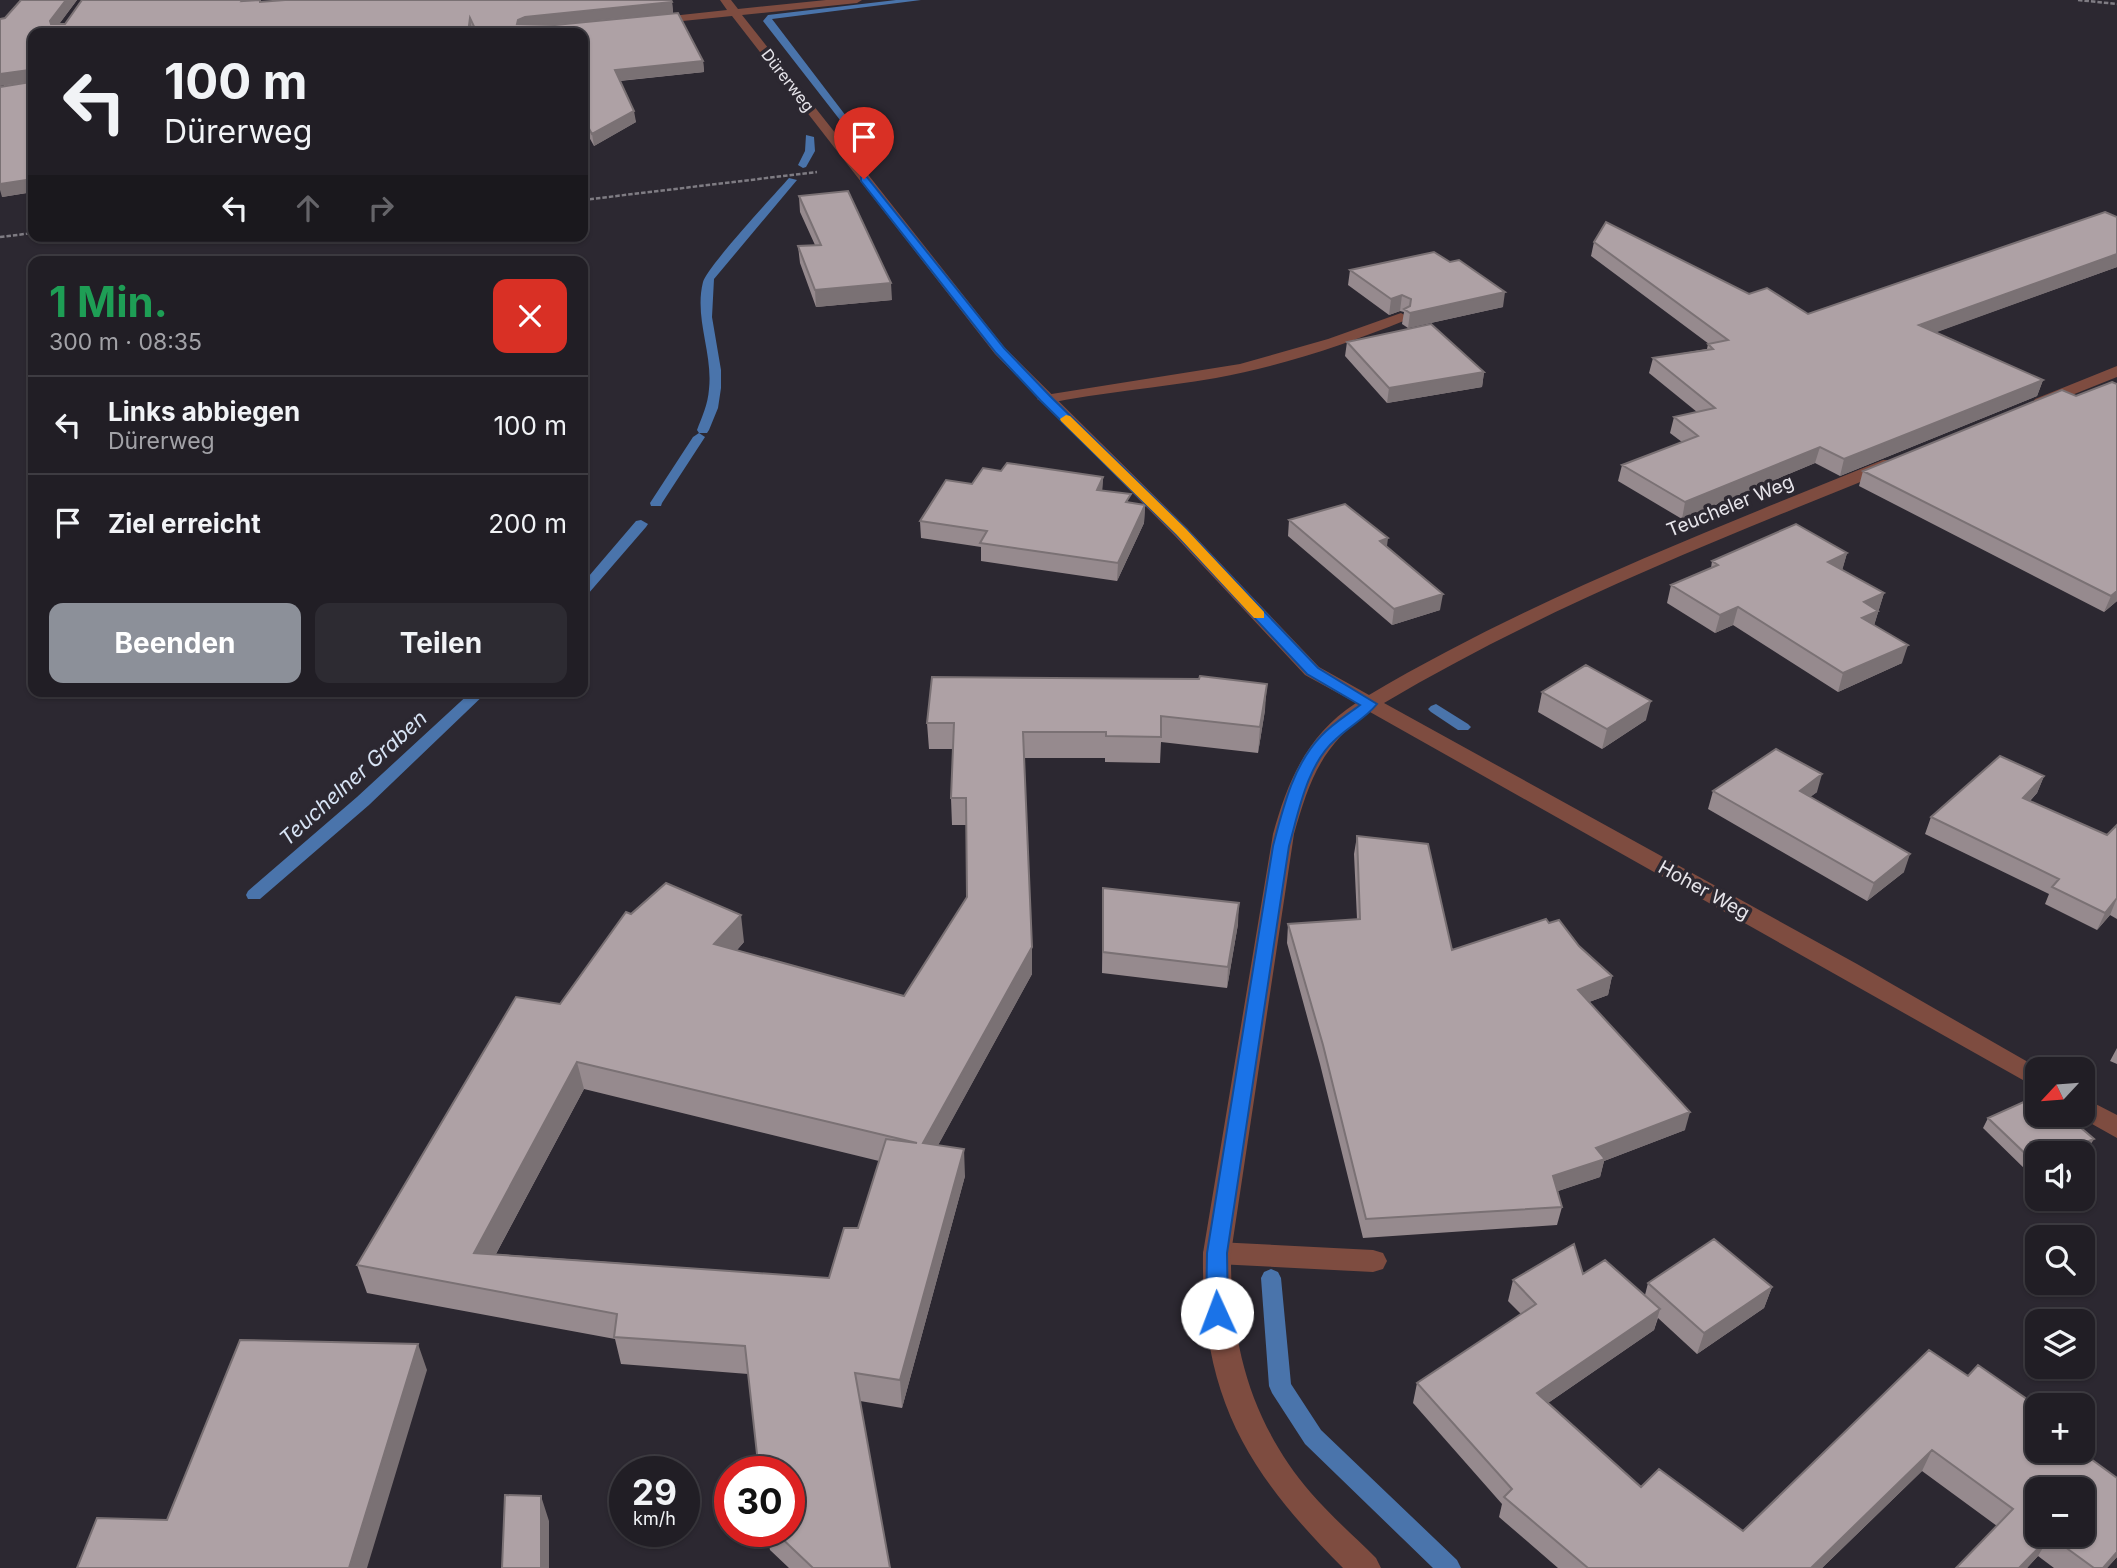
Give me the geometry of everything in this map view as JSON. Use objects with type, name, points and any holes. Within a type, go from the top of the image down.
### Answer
[{"type":"street","name":"Dürerweg","points":[[724,0],[978,324],[1045,399],[1181,532],[1312,671],[1370,704]]},
{"type":"street","points":[[644,22],[857,0]]},
{"type":"street","points":[[1045,399],[1083,390],[1217,373],[1253,365],[1337,342],[1401,317]]},
{"type":"street","points":[[2027,408],[2117,371]]},
{"type":"street","name":"Teucheler Weg","points":[[1365,1568],[1301,1503],[1270,1462],[1247,1419],[1229,1376],[1219,1334],[1215,1292],[1217,1253],[1281,846],[1294,798],[1314,754],[1328,737],[1370,704],[1426,671],[1579,594],[1640,566],[1911,455]]},
{"type":"street","name":"Hoher Weg","points":[[1370,704],[1849,970],[2025,1072]]},
{"type":"street","points":[[2095,1115],[2117,1128]]},
{"type":"street","points":[[1217,1253],[1373,1261]]},
{"type":"path","points":[[2078,0],[2117,4]]},
{"type":"path","points":[[588,199],[856,167]]},
{"type":"path","points":[[0,237],[28,234]]},
{"type":"building","points":[[21,0],[66,0],[50,21],[51,24],[65,24],[82,0],[671,0],[672,2],[525,17],[518,20],[517,24],[555,25],[678,13],[703,61],[615,70],[634,111],[592,134],[588,127],[588,28],[475,28],[470,18],[469,28],[28,28],[28,70],[0,74],[0,19],[5,18]]},
{"type":"building","points":[[28,82],[28,180],[0,184],[0,87]]},
{"type":"building","points":[[848,191],[891,283],[815,290],[798,246],[821,245],[799,196]]},
{"type":"building","points":[[2105,212],[2117,217],[2117,254],[1919,325],[2043,380],[1844,459],[1820,447],[1685,502],[1622,465],[1698,436],[1674,417],[1715,408],[1653,358],[1713,349],[1708,344],[1728,340],[1594,242],[1606,222],[1749,294],[1767,288],[1808,314]]},
{"type":"building","points":[[1434,252],[1450,262],[1459,260],[1505,292],[1410,313],[1404,309],[1410,306],[1411,299],[1402,295],[1391,299],[1350,270]]},
{"type":"building","points":[[1431,324],[1484,372],[1389,388],[1347,342]]},
{"type":"building","points":[[2112,382],[2117,384],[2117,591],[2111,596],[1863,471],[2062,390],[2076,396]]},
{"type":"building","points":[[1007,463],[1103,477],[1097,490],[1131,494],[1126,502],[1145,505],[1118,563],[980,543],[987,531],[920,521],[946,480],[972,484],[983,468],[1001,471]]},
{"type":"building","points":[[1345,504],[1388,538],[1380,541],[1443,594],[1394,609],[1289,520]]},
{"type":"building","points":[[1796,524],[1847,553],[1828,562],[1884,593],[1864,602],[1878,611],[1862,618],[1908,645],[1843,673],[1738,607],[1720,615],[1671,585],[1718,565],[1712,561]]},
{"type":"building","points":[[1586,665],[1651,701],[1607,729],[1542,692]]},
{"type":"building","points":[[1200,676],[1267,684],[1260,727],[1161,716],[1161,737],[1106,736],[1106,732],[1023,732],[1032,947],[923,1143],[964,1149],[900,1380],[855,1373],[890,1568],[813,1568],[791,1547],[805,1547],[805,1456],[757,1456],[745,1346],[614,1337],[617,1314],[357,1265],[516,997],[560,1004],[626,912],[631,914],[666,883],[741,915],[714,944],[904,996],[967,897],[966,798],[951,798],[954,723],[927,723],[932,677],[1199,679]],"holes":[[[577,1062],[917,1143],[886,1139],[858,1228],[844,1228],[829,1278],[474,1253]]]},
{"type":"building","points":[[1776,749],[1822,774],[1800,791],[1910,854],[1874,883],[1713,791]]},
{"type":"building","points":[[2000,756],[2044,776],[2023,798],[2107,835],[2117,825],[2117,898],[2105,913],[2052,887],[2059,879],[1931,817]]},
{"type":"building","points":[[1357,836],[1428,844],[1452,950],[1546,919],[1549,923],[1559,920],[1579,946],[1612,976],[1578,990],[1690,1112],[1596,1148],[1605,1159],[1553,1176],[1562,1207],[1366,1219],[1323,1045],[1288,924],[1360,919]]},
{"type":"building","points":[[1103,888],[1239,903],[1228,967],[1103,952]]},
{"type":"building","points":[[2025,1101],[2025,1127],[2080,1127],[2094,1139],[2025,1141],[2025,1153],[1988,1118]]},
{"type":"building","points":[[1714,1239],[1772,1287],[1704,1333],[1648,1283]]},
{"type":"building","points":[[1574,1244],[1583,1274],[1605,1260],[1660,1309],[1537,1393],[1641,1487],[1659,1469],[1743,1531],[1929,1350],[1968,1376],[1978,1365],[2025,1398],[2025,1463],[2095,1462],[2117,1478],[2117,1552],[2103,1568],[2094,1568],[2065,1547],[2095,1547],[2095,1477],[2025,1477],[2025,1547],[2039,1547],[2019,1568],[1956,1568],[2013,1509],[1932,1450],[1811,1568],[1588,1568],[1504,1497],[1512,1489],[1417,1383],[1536,1304],[1513,1280]]},
{"type":"building","points":[[240,1340],[418,1344],[349,1568],[77,1568],[97,1518],[167,1520]]},
{"type":"building","points":[[505,1495],[541,1496],[541,1568],[502,1568]]},
{"type":"waterway","name":"Teuchelner Graben","points":[[843,118],[767,21],[768,17],[917,0]]},
{"type":"waterway","name":"Teuchelner Graben","points":[[803,165],[810,151],[809,137]]},
{"type":"waterway","name":"Teuchelner Graben","points":[[703,430],[712,408],[715,388],[706,299],[709,279],[792,180]]},
{"type":"waterway","name":"Teuchelner Graben","points":[[656,503],[699,437]]},
{"type":"waterway","name":"Teuchelner Graben","points":[[588,585],[641,524]]},
{"type":"waterway","name":"Teuchelner Graben","points":[[254,895],[363,801],[475,697]]},
{"type":"waterway","points":[[1436,709],[1463,727]]},
{"type":"waterway","points":[[1271,1278],[1280,1386],[1313,1437],[1449,1568]]},
{"type":"slow traffic","points":[[1066,419],[1181,532],[1259,615]]},
{"type":"route","points":[[864,179],[1000,351],[1045,399],[1181,532],[1312,671],[1370,704],[1328,737],[1314,754],[1294,798],[1281,846],[1217,1253],[1217,1313]]}]
